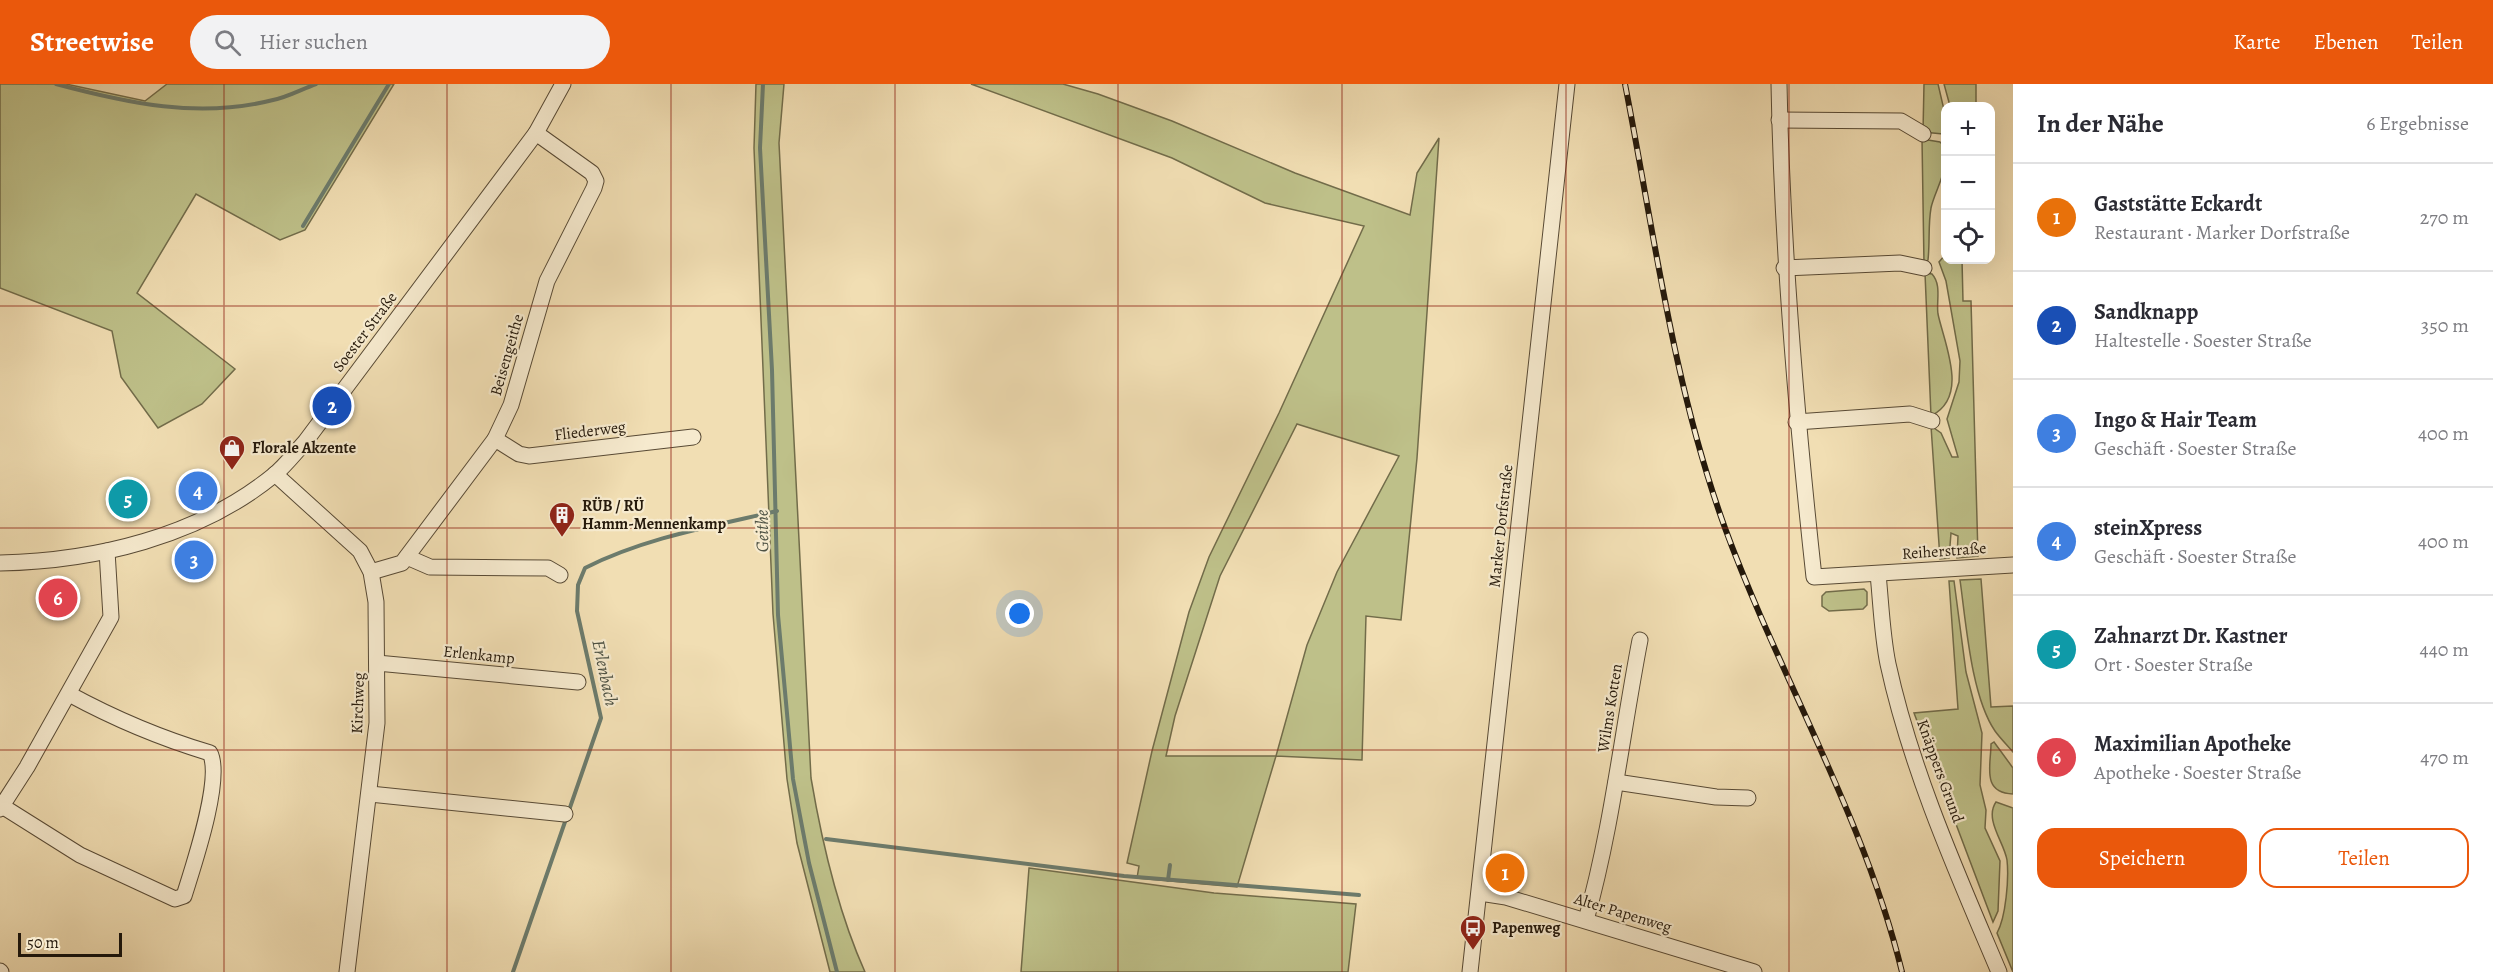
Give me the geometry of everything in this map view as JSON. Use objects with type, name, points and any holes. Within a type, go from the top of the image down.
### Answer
[{"type":"street","name":"Soester Straße","points":[[0,563],[45,561],[107,551],[168,534],[248,494],[275,474],[305,442],[536,133],[563,84]]},
{"type":"street","name":"Marker Dorfstraße","points":[[1470,972],[1567,84]]},
{"type":"street","points":[[1779,84],[1784,268],[1796,422],[1910,414],[1932,422]]},
{"type":"street","points":[[1779,120],[1901,121],[1923,134]]},
{"type":"street","name":"Beisengeithe","points":[[371,572],[402,563],[495,439],[514,396],[547,281],[596,181],[592,173],[536,133]]},
{"type":"street","points":[[1784,268],[1900,263],[1924,268]]},
{"type":"street","name":"Reiherstraße","points":[[1796,422],[1814,577],[2013,565]]},
{"type":"street","name":"Fliederweg","points":[[495,439],[519,454],[529,456],[693,437]]},
{"type":"street","name":"Kirchweg","points":[[275,474],[360,551],[371,572],[377,612],[377,723],[348,972]]},
{"type":"street","points":[[69,694],[115,719],[164,740],[210,753],[214,769],[211,789],[201,843],[184,896],[175,899],[113,872],[1,808],[69,694],[111,617],[107,551]]},
{"type":"street","points":[[407,557],[430,567],[548,568],[560,575]]},
{"type":"street","name":"Knäppers Grund","points":[[1878,574],[1888,662],[1900,712],[1940,826],[1999,972]]},
{"type":"street","name":"Wilms Kotten","points":[[1586,920],[1597,882],[1640,640]]},
{"type":"street","name":"Erlenkamp","points":[[377,663],[578,682]]},
{"type":"street","points":[[1616,782],[1716,797],[1748,798]]},
{"type":"street","points":[[370,794],[565,814]]},
{"type":"street","name":"Alter Papenweg","points":[[1480,893],[1506,897],[1586,920],[1707,965],[1754,972]]},
{"type":"green space","points":[[0,84],[66,84],[145,101],[167,84],[394,84],[305,230],[280,240],[196,194],[137,293],[235,369],[202,404],[158,428],[121,377],[112,331],[0,288]]},
{"type":"green space","points":[[756,84],[784,84],[779,143],[811,778],[832,877],[847,926],[865,972],[830,972],[797,843],[787,779],[773,614],[754,148]]},
{"type":"green space","points":[[971,84],[1063,84],[1098,94],[1172,121],[1295,173],[1410,215],[1417,173],[1439,138],[1417,458],[1401,620],[1366,616],[1362,760],[1276,756],[1237,887],[1137,878],[1139,866],[1127,863],[1152,751],[1189,612],[1209,557],[1279,413],[1364,226],[1265,203],[1172,158]],"holes":[[[1297,424],[1399,456],[1337,572],[1307,645],[1276,756],[1166,756],[1175,716],[1220,576]]]},
{"type":"green space","points":[[1924,84],[1938,84],[1942,102],[1941,134],[1923,132]]},
{"type":"green space","points":[[1944,84],[1976,84],[1976,102],[1949,102]]},
{"type":"green space","points":[[1922,139],[1941,143],[1941,179],[1931,208],[1928,260],[1924,264]]},
{"type":"green space","points":[[1941,260],[1941,264],[1962,264],[1963,301],[1971,301],[1978,556],[1957,558],[1958,536],[1951,533],[1949,558],[1940,559],[1931,426],[1941,433],[1952,457],[1958,457],[1947,419],[1959,382],[1960,361],[1946,281],[1939,262]]},
{"type":"green space","points":[[1925,273],[1932,274],[1937,283],[1938,314],[1949,354],[1952,383],[1943,407],[1931,416]]},
{"type":"green space","points":[[1981,579],[1991,707],[2013,706],[2013,752],[1995,731],[1980,699],[1967,637],[1960,580]]},
{"type":"green space","points":[[1949,581],[1954,581],[1966,672],[1982,733],[1980,785],[1986,810],[1985,828],[2000,861],[1998,911],[1993,922],[1914,713],[1958,709]]},
{"type":"green space","points":[[1864,589],[1867,592],[1867,605],[1863,609],[1829,611],[1822,606],[1822,596],[1826,592]]},
{"type":"green space","points":[[1994,742],[2013,768],[2013,794],[1996,789],[1992,783],[1990,776],[1991,744]]},
{"type":"green space","points":[[1996,802],[2013,808],[2013,972],[1997,933],[2005,908],[2008,868],[2005,853],[1993,823],[1993,809]]},
{"type":"green space","points":[[1029,868],[1214,893],[1356,904],[1348,972],[1021,972]]},
{"type":"waterway","points":[[56,84],[136,102],[191,108],[245,106],[279,99],[316,84]]},
{"type":"waterway","points":[[303,226],[389,84]]},
{"type":"waterway","name":"Geithe","points":[[763,84],[760,148],[772,370],[778,615],[793,779],[809,863],[837,972]]},
{"type":"waterway","name":"Erlenbach","points":[[513,972],[601,718],[577,611],[578,585],[585,568],[655,541],[777,511]]},
{"type":"waterway","points":[[826,839],[1124,876],[1359,895]]},
{"type":"waterway","points":[[1168,880],[1170,865]]},
{"type":"railway","points":[[1625,84],[1666,308],[1707,474],[1747,584],[1866,858],[1886,914],[1902,972]]},
{"type":"place","name":"Sandknapp","points":[[332,406]]},
{"type":"place","name":"Florale Akzente","points":[[232,471]]},
{"type":"place","name":"steinXpress","points":[[198,491]]},
{"type":"place","name":"Zahnarzt Dr. Kastner","points":[[128,499]]},
{"type":"place","name":"RÜB / RÜ Hamm-Mennenkamp","points":[[562,538]]},
{"type":"place","name":"Ingo & Hair Team","points":[[194,560]]},
{"type":"place","name":"Maximilian Apotheke","points":[[58,598]]},
{"type":"place","name":"Gaststätte Eckardt","points":[[1505,873]]},
{"type":"place","name":"Papenweg","points":[[1473,951]]}]
